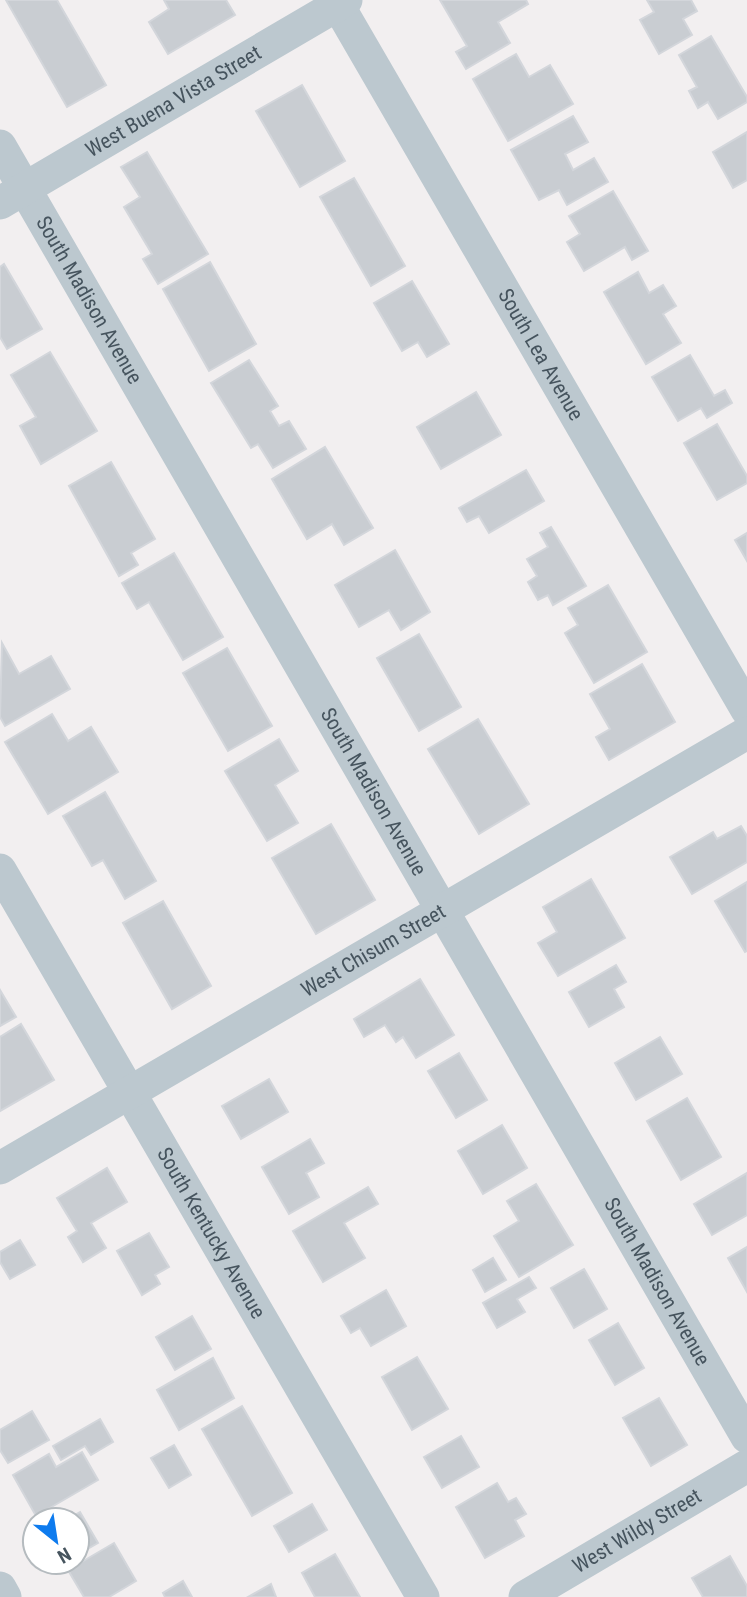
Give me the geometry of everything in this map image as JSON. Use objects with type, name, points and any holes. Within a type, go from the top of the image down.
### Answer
[{"type":"street","name":"West Buena Vista Street","points":[[12,196],[340,2]]},
{"type":"street","name":"South Lea Avenue","points":[[340,2],[747,709]]},
{"type":"street","name":"South Madison Avenue","points":[[0,146],[12,196],[443,913],[747,1437]]},
{"type":"street","name":"West Chisum Street","points":[[0,1168],[443,913],[747,733]]},
{"type":"street","name":"South Kentucky Avenue","points":[[0,870],[423,1597]]},
{"type":"street","name":"West Wildy Street","points":[[524,1597],[747,1466]]},
{"type":"street","points":[[0,1588],[5,1597]]},
{"type":"building","points":[[6,0],[57,0],[106,85],[67,107]]},
{"type":"building","points":[[164,0],[226,0],[235,15],[168,54],[149,22],[169,9]]},
{"type":"building","points":[[440,0],[526,0],[528,4],[498,22],[510,43],[466,69],[456,52],[467,46]]},
{"type":"building","points":[[647,0],[691,0],[697,11],[683,19],[692,35],[659,54],[640,20],[654,12]]},
{"type":"building","points":[[711,36],[747,97],[747,102],[718,119],[708,102],[698,108],[689,91],[697,87],[679,55]]},
{"type":"building","points":[[516,54],[529,77],[550,65],[573,104],[508,141],[473,79]]},
{"type":"building","points":[[302,85],[345,161],[300,187],[256,111]]},
{"type":"building","points":[[573,116],[588,142],[565,154],[573,170],[594,158],[608,182],[567,205],[559,190],[539,200],[511,150]]},
{"type":"building","points":[[747,132],[747,180],[733,188],[713,152]]},
{"type":"building","points":[[147,152],[208,254],[158,284],[143,259],[152,254],[124,207],[140,197],[121,167]]},
{"type":"building","points":[[354,178],[405,266],[371,286],[320,197]]},
{"type":"building","points":[[613,191],[648,251],[632,260],[625,247],[584,271],[567,242],[580,234],[569,216]]},
{"type":"building","points":[[210,262],[256,344],[209,371],[163,289]]},
{"type":"building","points":[[4,264],[42,329],[7,349],[0,337],[0,267]]},
{"type":"building","points":[[638,272],[649,293],[663,285],[676,306],[663,314],[681,343],[646,364],[604,292]]},
{"type":"building","points":[[412,281],[449,344],[427,357],[418,342],[402,351],[374,303]]},
{"type":"building","points":[[50,352],[97,431],[41,464],[20,426],[36,417],[11,375]]},
{"type":"building","points":[[690,355],[714,396],[725,390],[732,403],[707,418],[701,408],[678,421],[652,377]]},
{"type":"building","points":[[249,360],[278,406],[270,411],[279,426],[289,421],[306,449],[273,468],[258,444],[251,448],[211,383]]},
{"type":"building","points":[[476,392],[501,435],[441,469],[417,427]]},
{"type":"building","points":[[717,424],[747,476],[747,483],[717,500],[684,443]]},
{"type":"building","points":[[325,447],[373,528],[344,545],[332,524],[307,539],[272,479]]},
{"type":"building","points":[[111,462],[155,539],[131,553],[138,565],[119,576],[69,486]]},
{"type":"building","points":[[526,470],[544,501],[489,533],[479,516],[467,522],[459,508]]},
{"type":"building","points":[[551,527],[586,586],[553,605],[548,595],[538,600],[528,582],[537,576],[527,559],[548,547],[540,533]]},
{"type":"building","points":[[747,533],[747,561],[735,540]]},
{"type":"building","points":[[395,550],[430,612],[401,630],[389,610],[359,627],[335,585]]},
{"type":"building","points":[[174,553],[223,637],[183,660],[149,602],[137,609],[122,583]]},
{"type":"building","points":[[608,585],[647,652],[594,683],[565,633],[578,625],[568,608]]},
{"type":"building","points":[[419,634],[461,707],[419,731],[377,658]]},
{"type":"building","points":[[2,643],[19,674],[51,656],[70,689],[5,726],[0,717]]},
{"type":"building","points":[[227,648],[272,726],[228,751],[183,673]]},
{"type":"building","points":[[642,664],[675,722],[609,760],[596,737],[610,729],[590,694]]},
{"type":"building","points":[[52,714],[68,741],[91,727],[118,772],[48,814],[5,742]]},
{"type":"building","points":[[478,719],[529,804],[479,834],[428,749]]},
{"type":"building","points":[[279,739],[298,771],[275,785],[298,823],[267,841],[225,771]]},
{"type":"building","points":[[105,792],[156,881],[125,899],[103,860],[92,866],[63,816]]},
{"type":"building","points":[[331,824],[375,900],[316,934],[272,858]]},
{"type":"building","points":[[741,826],[747,836],[747,862],[692,894],[670,857],[713,832],[717,839]]},
{"type":"building","points":[[591,879],[625,938],[558,976],[538,943],[557,932],[543,907]]},
{"type":"building","points":[[747,882],[747,951],[745,952],[715,901]]},
{"type":"building","points":[[163,901],[211,986],[172,1009],[123,923]]},
{"type":"building","points":[[616,965],[626,982],[614,989],[624,1007],[589,1027],[569,992]]},
{"type":"building","points":[[420,979],[454,1035],[416,1058],[403,1037],[396,1042],[385,1025],[364,1037],[354,1019]]},
{"type":"building","points":[[0,990],[16,1017],[0,1026]]},
{"type":"building","points":[[21,1024],[54,1080],[0,1111],[0,1037]]},
{"type":"building","points":[[660,1037],[682,1074],[636,1100],[615,1063]]},
{"type":"building","points":[[459,1053],[487,1100],[456,1118],[428,1071]]},
{"type":"building","points":[[269,1079],[288,1112],[241,1139],[222,1106]]},
{"type":"building","points":[[687,1098],[721,1157],[681,1180],[647,1121]]},
{"type":"building","points":[[502,1125],[527,1168],[483,1194],[458,1151]]},
{"type":"building","points":[[310,1139],[324,1163],[306,1173],[319,1197],[289,1214],[262,1167]]},
{"type":"building","points":[[107,1168],[127,1202],[91,1223],[106,1248],[83,1262],[68,1237],[77,1231],[57,1198]]},
{"type":"building","points":[[747,1173],[747,1215],[712,1235],[694,1204]]},
{"type":"building","points":[[536,1184],[573,1245],[519,1277],[494,1236],[519,1221],[507,1201]]},
{"type":"building","points":[[368,1187],[378,1204],[344,1223],[365,1258],[323,1282],[293,1231]]},
{"type":"building","points":[[149,1233],[169,1267],[155,1275],[160,1284],[142,1295],[117,1251]]},
{"type":"building","points":[[20,1240],[35,1265],[10,1279],[0,1262],[0,1252]]},
{"type":"building","points":[[747,1247],[747,1292],[728,1258]]},
{"type":"building","points":[[493,1258],[506,1280],[485,1292],[473,1270]]},
{"type":"building","points":[[584,1269],[607,1309],[574,1328],[551,1288]]},
{"type":"building","points":[[529,1277],[536,1288],[517,1299],[525,1312],[497,1328],[483,1303]]},
{"type":"building","points":[[386,1290],[406,1326],[371,1346],[360,1328],[351,1333],[341,1316]]},
{"type":"building","points":[[192,1316],[211,1349],[175,1370],[156,1337]]},
{"type":"building","points":[[618,1323],[644,1368],[615,1385],[589,1340]]},
{"type":"building","points":[[417,1357],[448,1409],[412,1430],[382,1377]]},
{"type":"building","points":[[213,1358],[234,1398],[179,1430],[157,1390]]},
{"type":"building","points":[[659,1398],[687,1445],[651,1466],[623,1418]]},
{"type":"building","points":[[242,1406],[292,1493],[252,1516],[202,1429]]},
{"type":"building","points":[[32,1411],[49,1440],[8,1463],[0,1450],[0,1430]]},
{"type":"building","points":[[100,1419],[113,1442],[91,1455],[85,1446],[61,1460],[53,1446]]},
{"type":"building","points":[[461,1436],[479,1467],[442,1488],[424,1457]]},
{"type":"building","points":[[174,1445],[191,1475],[169,1488],[151,1458]]},
{"type":"building","points":[[82,1452],[98,1480],[53,1506],[30,1506],[13,1475],[49,1454],[56,1467]]},
{"type":"building","points":[[497,1483],[508,1502],[516,1498],[526,1514],[515,1520],[524,1536],[485,1558],[456,1507]]},
{"type":"building","points":[[312,1504],[327,1530],[289,1552],[274,1526]]},
{"type":"building","points":[[91,1531],[98,1543],[91,1547]]},
{"type":"building","points":[[114,1543],[136,1581],[109,1597],[84,1597],[72,1576],[91,1576],[91,1556]]},
{"type":"building","points":[[335,1554],[360,1597],[315,1597],[302,1573]]},
{"type":"building","points":[[730,1556],[747,1586],[747,1597],[703,1597],[692,1578]]},
{"type":"building","points":[[183,1581],[192,1597],[165,1597],[163,1593]]},
{"type":"building","points":[[271,1584],[276,1597],[248,1597]]}]
